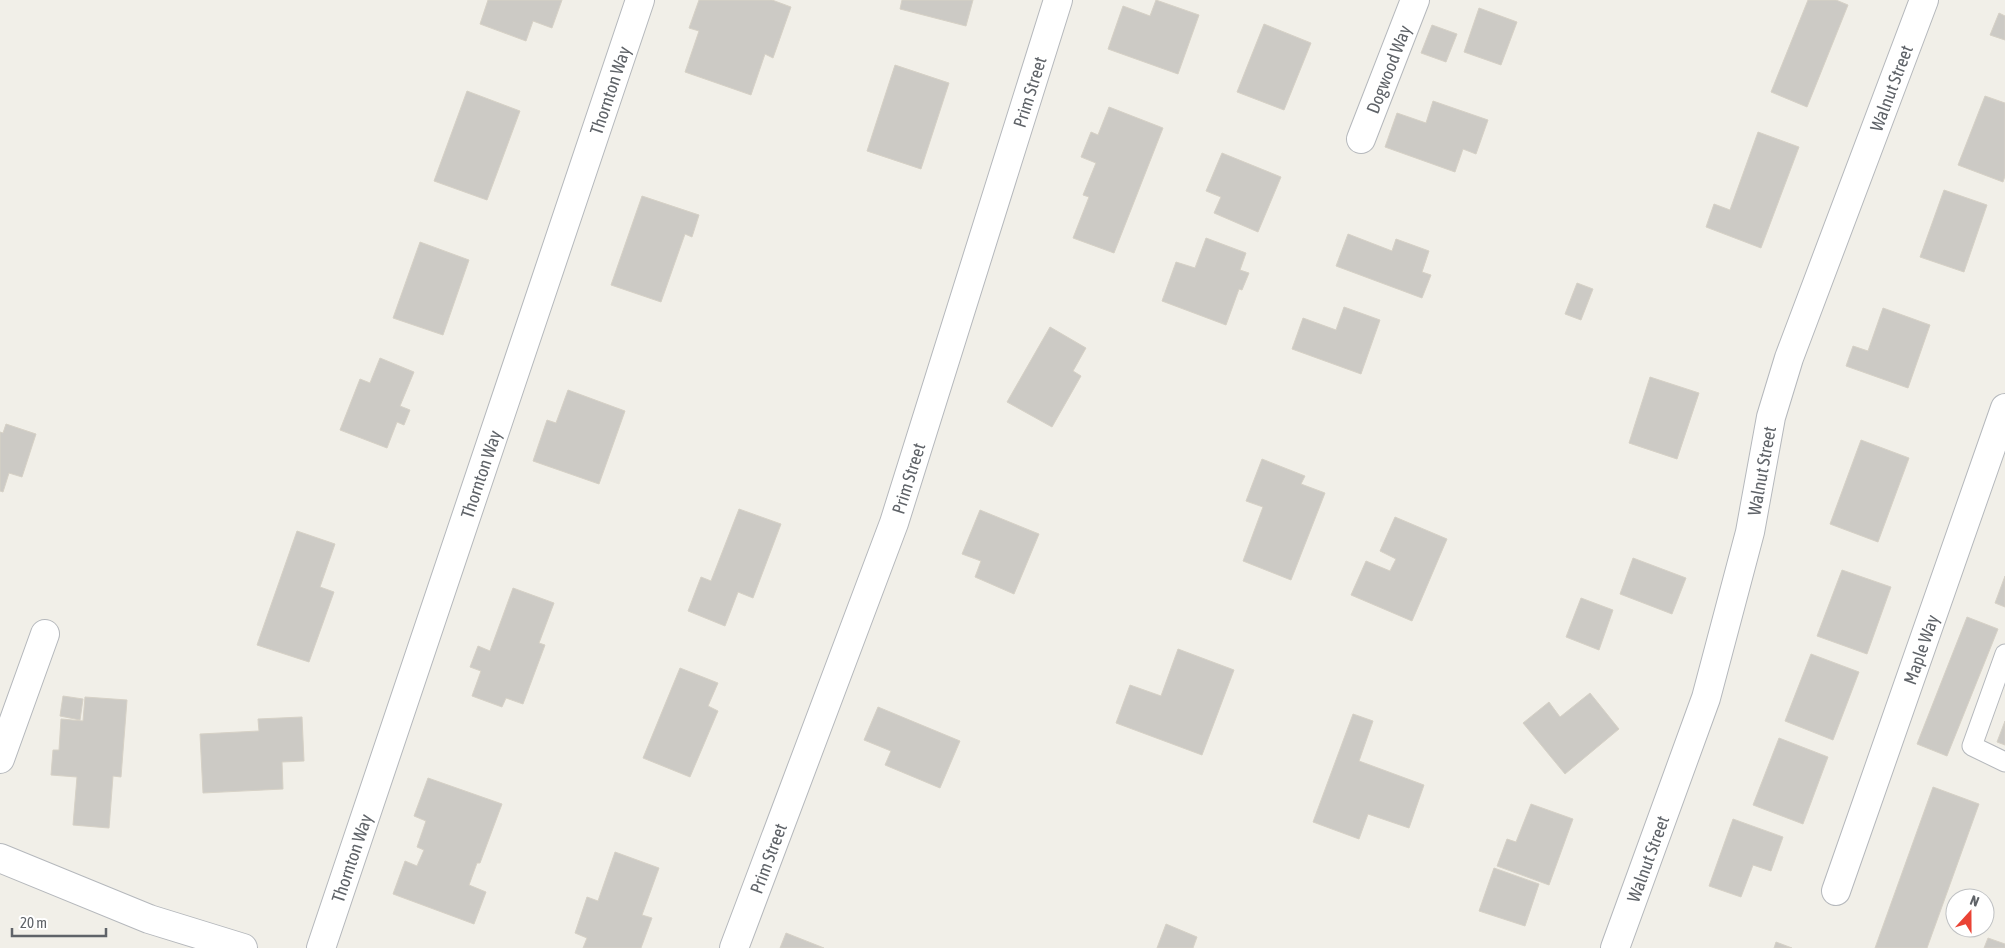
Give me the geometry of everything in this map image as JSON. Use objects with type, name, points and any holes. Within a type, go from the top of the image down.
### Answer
[{"type":"street","name":"Thornton Way","points":[[321,948],[640,0]]},
{"type":"street","name":"Prim Street","points":[[734,948],[894,523],[1058,0]]},
{"type":"street","name":"Dogwood Way","points":[[1361,139],[1415,0]]},
{"type":"street","name":"Walnut Street","points":[[1615,948],[1706,698],[1750,532],[1771,417],[1789,358],[1924,0]]},
{"type":"street","name":"Maple Way","points":[[1836,891],[2005,408]]},
{"type":"street","points":[[0,759],[45,634]]},
{"type":"street","points":[[0,858],[149,919],[242,948]]},
{"type":"lane","points":[[2005,654],[1972,746],[2005,762]]},
{"type":"building","points":[[488,0],[562,0],[552,28],[533,21],[526,41],[480,24]]},
{"type":"building","points":[[699,0],[772,0],[791,7],[773,58],[765,54],[751,95],[685,72],[699,31],[689,28]]},
{"type":"building","points":[[902,0],[973,0],[966,26],[900,9]]},
{"type":"building","points":[[1156,0],[1199,15],[1178,74],[1108,49],[1123,6],[1150,16]]},
{"type":"building","points":[[1808,0],[1836,0],[1848,5],[1807,107],[1771,92]]},
{"type":"building","points":[[1479,8],[1517,22],[1501,65],[1464,52]]},
{"type":"building","points":[[1999,13],[2005,16],[2005,40],[1990,35]]},
{"type":"building","points":[[1264,24],[1311,43],[1284,110],[1237,92]]},
{"type":"building","points":[[1432,25],[1457,34],[1446,62],[1421,53]]},
{"type":"building","points":[[895,65],[949,83],[921,169],[867,151]]},
{"type":"building","points":[[467,91],[520,111],[487,200],[434,181]]},
{"type":"building","points":[[1985,96],[2005,103],[2005,176],[2003,182],[1958,165]]},
{"type":"building","points":[[1433,101],[1488,120],[1476,154],[1463,149],[1455,172],[1385,147],[1397,113],[1426,123]]},
{"type":"building","points":[[1109,107],[1163,128],[1114,253],[1073,238],[1089,197],[1083,195],[1096,163],[1081,157],[1091,132],[1098,135]]},
{"type":"building","points":[[1758,132],[1799,147],[1761,248],[1706,227],[1714,204],[1730,210]]},
{"type":"building","points":[[1222,153],[1281,177],[1258,232],[1214,213],[1221,197],[1206,191]]},
{"type":"building","points":[[1944,190],[1987,205],[1964,272],[1920,257]]},
{"type":"building","points":[[642,196],[699,215],[692,237],[685,234],[661,302],[611,285]]},
{"type":"building","points":[[1348,234],[1392,251],[1396,239],[1429,251],[1422,272],[1431,275],[1422,298],[1336,266]]},
{"type":"building","points":[[1206,238],[1246,253],[1240,270],[1249,273],[1242,290],[1239,289],[1226,325],[1162,301],[1176,262],[1195,268]]},
{"type":"building","points":[[420,242],[469,260],[443,335],[393,318]]},
{"type":"building","points":[[1577,283],[1593,289],[1581,320],[1565,314]]},
{"type":"building","points":[[1344,307],[1380,320],[1361,374],[1292,349],[1303,318],[1336,330]]},
{"type":"building","points":[[1883,308],[1930,325],[1908,388],[1846,366],[1853,346],[1868,351]]},
{"type":"building","points":[[1050,327],[1086,348],[1073,371],[1081,376],[1052,427],[1007,402]]},
{"type":"building","points":[[380,358],[414,372],[400,406],[410,410],[404,425],[397,422],[387,448],[340,430],[360,379],[370,383]]},
{"type":"building","points":[[1650,377],[1699,393],[1677,459],[1629,443]]},
{"type":"building","points":[[568,390],[625,411],[599,484],[533,461],[547,420],[556,423]]},
{"type":"building","points":[[6,424],[36,434],[22,477],[9,473],[3,492],[0,491],[0,432],[3,433]]},
{"type":"building","points":[[1861,440],[1909,458],[1878,542],[1830,524]]},
{"type":"building","points":[[1262,459],[1305,476],[1301,484],[1325,493],[1291,580],[1243,561],[1263,507],[1246,501]]},
{"type":"building","points":[[739,509],[781,524],[753,598],[738,592],[725,626],[688,611],[701,577],[711,581]]},
{"type":"building","points":[[980,510],[1039,534],[1014,594],[975,577],[981,561],[962,554]]},
{"type":"building","points":[[1395,517],[1447,539],[1412,621],[1351,595],[1366,561],[1390,571],[1396,559],[1380,551]]},
{"type":"building","points":[[297,531],[335,544],[320,587],[334,592],[309,662],[257,645]]},
{"type":"building","points":[[1633,558],[1686,578],[1672,614],[1620,594]]},
{"type":"building","points":[[1842,570],[1891,587],[1867,654],[1817,636]]},
{"type":"building","points":[[2005,576],[2005,607],[1995,603]]},
{"type":"building","points":[[513,588],[554,603],[539,643],[545,645],[523,704],[506,698],[502,707],[472,696],[481,671],[470,667],[478,646],[490,651]]},
{"type":"building","points":[[1581,598],[1613,610],[1599,650],[1566,637]]},
{"type":"building","points":[[1967,617],[1998,629],[1947,756],[1917,744]]},
{"type":"building","points":[[1178,649],[1234,670],[1202,755],[1116,723],[1130,685],[1161,696]]},
{"type":"building","points":[[1811,654],[1859,672],[1833,740],[1785,721]]},
{"type":"building","points":[[680,668],[718,683],[708,706],[718,711],[690,777],[643,758]]},
{"type":"building","points":[[1590,693],[1619,729],[1565,774],[1523,723],[1549,702],[1560,717]]},
{"type":"building","points":[[63,696],[83,699],[80,720],[60,716]]},
{"type":"building","points":[[85,697],[127,700],[121,777],[113,776],[109,828],[73,825],[77,777],[51,775],[53,750],[59,750],[61,719],[83,721]]},
{"type":"building","points":[[878,707],[960,741],[940,788],[885,765],[891,751],[864,740]]},
{"type":"building","points":[[1353,714],[1373,721],[1359,761],[1424,785],[1409,828],[1368,814],[1359,839],[1313,822]]},
{"type":"building","points":[[302,717],[304,761],[282,762],[283,789],[203,793],[200,734],[259,731],[258,719]]},
{"type":"building","points":[[2005,721],[2005,745],[1997,742]]},
{"type":"building","points":[[1779,738],[1828,757],[1803,824],[1753,805]]},
{"type":"building","points":[[428,778],[502,804],[480,863],[477,863],[469,885],[486,892],[474,924],[393,894],[405,861],[417,866],[424,850],[417,847],[426,821],[414,816]]},
{"type":"building","points":[[1933,787],[1979,804],[1949,888],[1945,888],[1945,898],[1927,948],[1875,948]]},
{"type":"building","points":[[1531,804],[1573,819],[1549,885],[1497,866],[1507,839],[1516,842]]},
{"type":"building","points":[[1733,819],[1783,837],[1771,871],[1753,865],[1741,897],[1709,886]]},
{"type":"building","points":[[615,852],[659,868],[642,915],[652,918],[641,948],[583,948],[587,938],[575,933],[587,897],[598,901]]},
{"type":"building","points":[[1494,868],[1539,884],[1525,926],[1479,911]]},
{"type":"building","points":[[1166,924],[1197,937],[1193,948],[1157,948]]},
{"type":"building","points":[[786,933],[824,948],[780,948]]},
{"type":"building","points":[[1988,938],[2005,944],[2005,948],[1984,948]]},
{"type":"building","points":[[1776,942],[1792,948],[1774,948]]}]
